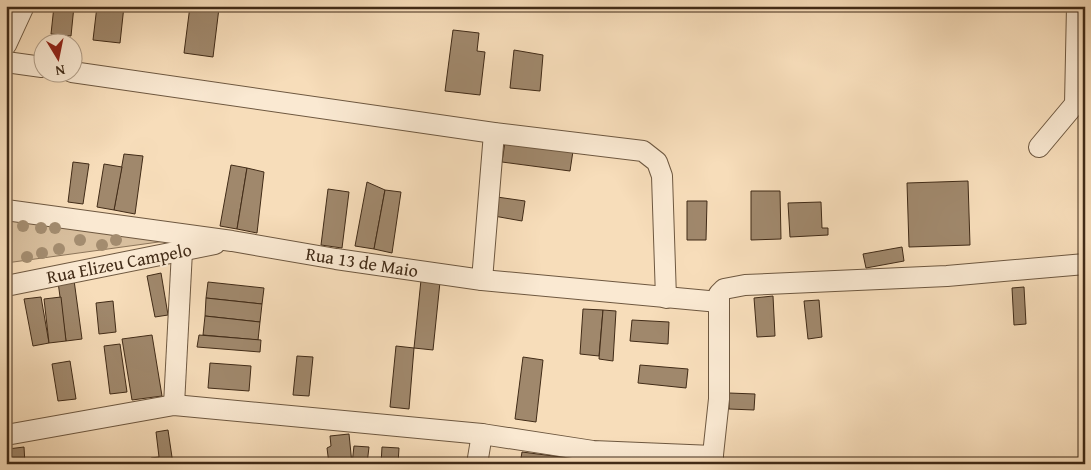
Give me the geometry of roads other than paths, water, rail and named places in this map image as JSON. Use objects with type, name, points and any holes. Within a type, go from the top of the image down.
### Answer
[{"type":"street","points":[[6,45],[24,6]]},
{"type":"street","points":[[1039,147],[1080,106],[1077,6]]},
{"type":"street","points":[[6,62],[32,66]]},
{"type":"street","points":[[82,73],[494,133],[634,148],[653,158],[662,176],[666,298]]},
{"type":"street","points":[[482,280],[494,133]]},
{"type":"street","name":"Rua 13 de Maio","points":[[6,210],[232,241],[336,259],[482,280],[719,302]]},
{"type":"street","name":"Rua Elizeu Campelo","points":[[6,286],[232,241]]},
{"type":"street","points":[[174,405],[182,251]]},
{"type":"street","points":[[6,434],[174,405],[482,434],[593,457],[712,460],[719,399],[719,294],[724,289],[745,285],[947,276],[1085,264]]},
{"type":"street","points":[[476,464],[482,434]]}]
